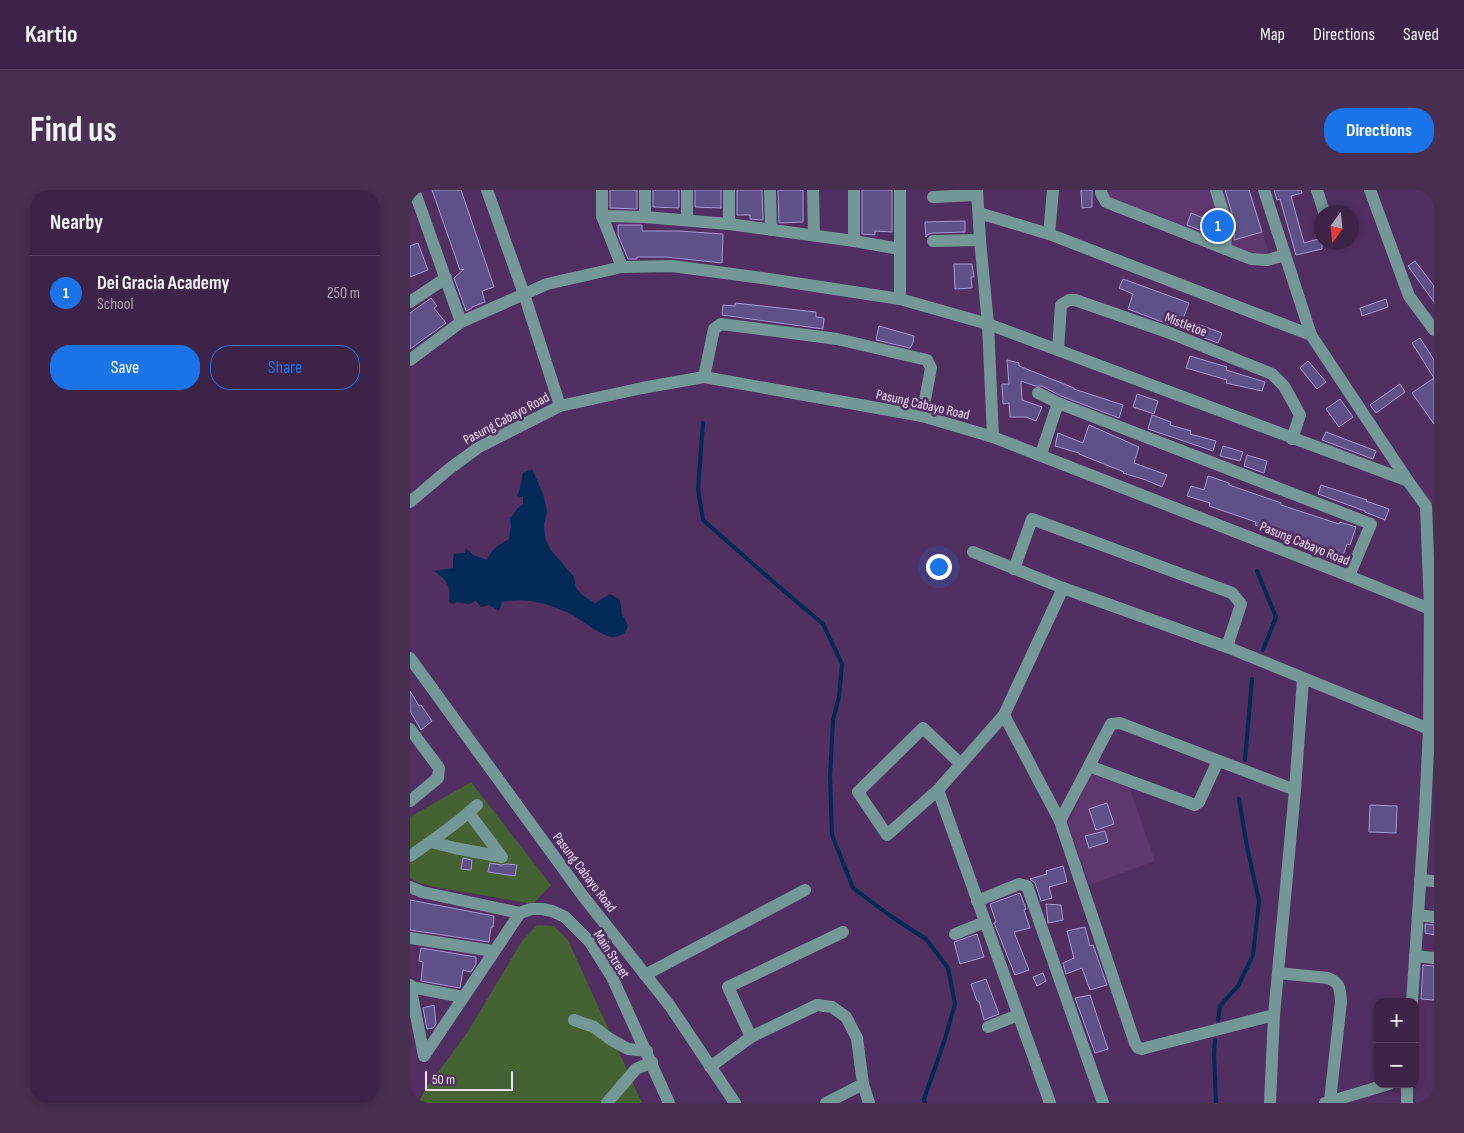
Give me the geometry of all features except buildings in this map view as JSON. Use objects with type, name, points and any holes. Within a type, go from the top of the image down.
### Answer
[{"type":"street","points":[[414,190],[461,322]]},
{"type":"street","points":[[487,190],[524,294],[560,406]]},
{"type":"street","points":[[602,190],[602,216],[622,267]]},
{"type":"street","points":[[645,190],[645,217]]},
{"type":"street","points":[[687,190],[687,220]]},
{"type":"street","points":[[729,190],[729,224]]},
{"type":"street","points":[[770,190],[771,230]]},
{"type":"street","points":[[813,190],[814,235]]},
{"type":"street","points":[[854,190],[854,241]]},
{"type":"street","points":[[900,190],[900,299]]},
{"type":"street","points":[[1049,234],[1052,190]]},
{"type":"street","points":[[1101,190],[1106,202],[1225,250],[1251,259],[1267,260],[1284,255]]},
{"type":"street","points":[[1216,190],[1227,225],[1225,250]]},
{"type":"street","points":[[1264,190],[1310,335],[1408,480],[1430,505],[1432,729],[1430,812],[1428,852],[1420,880],[1412,998]]},
{"type":"street","points":[[1317,190],[1322,205]]},
{"type":"street","points":[[1370,190],[1409,296],[1434,330]]},
{"type":"street","points":[[933,197],[977,192],[988,324],[994,437]]},
{"type":"street","points":[[979,213],[1049,234],[1310,335]]},
{"type":"street","points":[[602,216],[645,217],[729,224],[900,249]]},
{"type":"street","points":[[933,241],[980,240]]},
{"type":"street","points":[[410,360],[461,322],[547,284],[622,267],[672,266],[900,299],[988,324],[1292,439],[1408,480]]},
{"type":"street","points":[[410,302],[446,278]]},
{"type":"street","name":"Mistletoe","points":[[1058,350],[1062,305],[1069,300],[1075,300],[1170,333],[1272,374],[1284,386],[1300,416],[1292,439]]},
{"type":"street","points":[[704,377],[714,329],[721,324],[837,340],[927,360],[931,368],[922,416]]},
{"type":"street","name":"Pasung Cabayo Road","points":[[410,502],[479,447],[560,406],[704,377],[922,416],[994,437],[1430,609]]},
{"type":"street","points":[[1038,393],[1058,404],[1371,524],[1349,576]]},
{"type":"street","points":[[1041,454],[1058,404]]},
{"type":"street","points":[[1014,569],[1032,519],[1232,593],[1240,604],[1227,647]]},
{"type":"street","points":[[973,552],[1064,588],[1227,647],[1432,729]]},
{"type":"street","points":[[960,764],[924,728],[858,792],[887,836],[938,790],[1004,715],[1064,588]]},
{"type":"street","name":"Pasung Cabayo Road","points":[[410,658],[584,896],[670,1006],[735,1103]]},
{"type":"street","points":[[1270,1103],[1274,1015],[1295,790],[1303,679]]},
{"type":"street","points":[[1004,715],[1060,821],[1135,1044],[1138,1048],[1149,1048],[1274,1015]]},
{"type":"street","points":[[1060,821],[1112,724],[1120,723],[1295,790]]},
{"type":"street","points":[[410,729],[439,768],[438,778],[410,801]]},
{"type":"street","points":[[1089,766],[1195,805],[1199,802],[1218,761]]},
{"type":"street","points":[[938,790],[1050,1103]]},
{"type":"street","points":[[410,856],[473,809],[502,857],[431,842]]},
{"type":"street","points":[[1420,880],[1434,881]]},
{"type":"street","points":[[978,901],[1019,884],[1027,886],[1103,1103]]},
{"type":"street","name":"Main Street","points":[[410,887],[422,892],[520,912],[542,909],[565,917],[590,942],[612,977],[669,1103]]},
{"type":"street","points":[[644,975],[805,890]]},
{"type":"street","points":[[463,998],[411,986],[424,1056],[463,998],[493,951],[520,912]]},
{"type":"street","points":[[1418,915],[1434,917]]},
{"type":"street","points":[[955,934],[985,922]]},
{"type":"street","points":[[750,1037],[728,988],[843,932]]},
{"type":"street","points":[[410,938],[493,951]]},
{"type":"street","points":[[1415,956],[1434,958]]},
{"type":"street","points":[[1278,973],[1328,978],[1335,981],[1339,986],[1341,1002],[1328,1102],[1375,1088]]},
{"type":"street","points":[[710,1067],[750,1037],[817,1005],[832,1007],[846,1017],[857,1038],[863,1084],[869,1103]]},
{"type":"street","points":[[988,1027],[1018,1015]]},
{"type":"street","points":[[574,1020],[594,1027],[628,1049],[649,1057],[636,1068],[607,1103]]},
{"type":"street","points":[[826,1103],[863,1084]]},
{"type":"street","points":[[1407,1088],[1407,1103]]},
{"type":"shaded area","points":[[1101,190],[1251,190],[1269,255],[1250,252],[1101,200]]},
{"type":"shaded area","points":[[1092,772],[1129,786],[1155,861],[1090,885],[1068,824]]},
{"type":"green space","points":[[471,782],[551,885],[533,904],[435,887],[419,883],[410,878],[410,817]]},
{"type":"green space","points":[[537,925],[554,926],[568,940],[642,1103],[418,1103],[427,1087],[467,1033],[522,941]]},
{"type":"water","points":[[532,469],[543,494],[547,511],[544,525],[545,538],[550,549],[574,577],[576,588],[582,595],[595,603],[610,594],[620,600],[622,614],[628,626],[624,634],[614,637],[608,636],[571,614],[537,602],[520,600],[502,602],[499,611],[489,605],[481,607],[476,601],[469,604],[456,602],[453,604],[449,602],[449,588],[442,577],[434,571],[453,568],[454,554],[465,553],[466,548],[473,555],[487,560],[496,547],[509,539],[510,518],[523,504],[523,497],[517,496],[523,473]]},
{"type":"waterway","points":[[703,423],[698,489],[703,520],[823,624],[842,664],[839,697],[833,720],[830,777],[832,835],[853,888],[926,939],[948,968],[955,1004],[924,1099],[925,1103]]},
{"type":"waterway","points":[[1257,571],[1276,617],[1263,650]]},
{"type":"waterway","points":[[1245,760],[1252,679]]},
{"type":"waterway","points":[[1218,1020],[1220,1006],[1238,986],[1253,955],[1259,901],[1239,799]]},
{"type":"waterway","points":[[1215,1040],[1216,1103]]},
{"type":"place","name":"Dei Gracia Academy","points":[[1218,226]]}]
